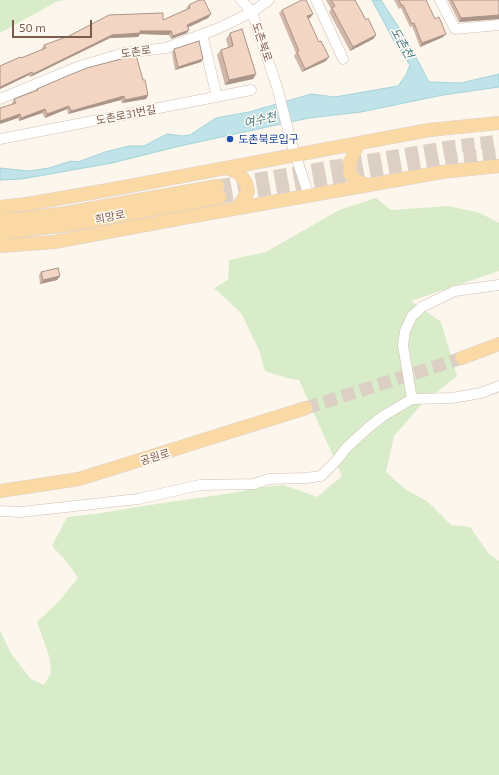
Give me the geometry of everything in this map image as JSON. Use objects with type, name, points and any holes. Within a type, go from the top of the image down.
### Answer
[{"type":"main road","points":[[0,206],[27,204],[429,130],[499,123]]},
{"type":"main road","points":[[358,144],[350,162],[350,174],[358,182],[370,185]]},
{"type":"main road","points":[[0,246],[54,242],[442,172],[499,166]]},
{"type":"main road","points":[[227,168],[239,173],[246,183],[248,192],[237,208]]},
{"type":"main road","name":"희망로","points":[[0,220],[66,213],[219,191],[68,225],[0,233]]},
{"type":"main road","points":[[462,358],[499,344]]},
{"type":"main road","name":"공원로","points":[[0,491],[80,480],[306,408]]},
{"type":"street","name":"도촌북로","points":[[241,0],[252,12],[277,87],[291,142],[297,155]]},
{"type":"street","name":"도촌로","points":[[0,99],[77,67],[124,53],[166,48],[252,12],[269,0]]},
{"type":"street","points":[[316,0],[343,59]]},
{"type":"street","points":[[440,0],[455,29],[499,25]]},
{"type":"street","points":[[202,34],[217,97]]},
{"type":"street","name":"도촌로31번길","points":[[0,138],[251,90]]},
{"type":"street","points":[[297,155],[309,196]]},
{"type":"street","points":[[412,399],[403,345],[405,331],[412,316],[422,307],[455,290],[499,285]]},
{"type":"street","points":[[0,511],[21,512],[138,499],[200,485],[254,484],[269,479],[321,476],[337,460],[346,448],[369,427],[383,416],[412,399],[452,398],[481,393],[499,386]]},
{"type":"green space","points":[[0,0],[68,0],[58,1],[0,33]]},
{"type":"green space","points":[[376,198],[391,210],[448,206],[480,213],[499,223],[499,271],[411,301],[441,322],[457,376],[422,404],[394,436],[386,472],[405,489],[428,502],[451,525],[470,527],[489,554],[499,561],[499,775],[0,775],[0,630],[10,652],[30,678],[44,685],[51,673],[49,656],[37,622],[60,600],[78,578],[67,562],[52,546],[67,517],[284,485],[317,497],[342,476],[299,380],[265,371],[259,350],[241,313],[214,288],[228,280],[229,260],[266,252],[339,210]]},
{"type":"water","points":[[372,0],[381,0],[407,40],[429,82],[461,83],[499,74],[499,87],[443,95],[361,112],[309,118],[180,146],[112,163],[22,179],[0,180],[0,168],[29,171],[49,168],[71,161],[78,162],[105,152],[129,146],[144,146],[167,134],[183,136],[190,135],[216,118],[249,112],[311,94],[335,97],[398,86],[406,75],[410,65],[394,41]]},
{"type":"building","points":[[199,0],[204,0],[211,14],[187,25],[189,30],[173,36],[171,31],[140,31],[140,33],[112,35],[33,74],[32,72],[0,87],[0,66],[46,48],[44,45],[69,36],[109,15],[163,13],[163,20],[190,8],[189,5]]},
{"type":"building","points":[[302,0],[306,0],[313,14],[307,16],[319,42],[321,41],[329,57],[305,69],[297,52],[299,51],[282,10]]},
{"type":"building","points":[[331,0],[355,0],[366,20],[368,18],[376,35],[353,47],[332,8],[335,6]]},
{"type":"building","points":[[399,0],[426,0],[435,19],[439,17],[446,34],[422,43],[414,23],[412,24]]},
{"type":"building","points":[[452,0],[499,0],[499,15],[461,18]]},
{"type":"building","points":[[242,29],[256,74],[229,80],[221,50],[233,46],[230,33]]},
{"type":"building","points":[[199,41],[203,59],[178,67],[174,49]]},
{"type":"building","points":[[136,55],[143,80],[145,80],[148,95],[125,100],[124,96],[71,111],[69,106],[47,114],[45,109],[21,118],[20,114],[0,121],[0,108],[16,103],[14,99],[87,68]]},
{"type":"building","points":[[58,268],[60,276],[43,280],[41,272]]},
{"type":"tunnel","points":[[218,186],[449,147],[499,141]]},
{"type":"tunnel","points":[[220,197],[451,159],[499,154]]},
{"type":"tunnel","points":[[306,408],[462,358]]},
{"type":"place","name":"도촌북로입구","points":[[230,139]]},
{"type":"water label","name":"도촌천","points":[[402,43]]},
{"type":"water label","name":"여수천","points":[[260,120]]}]
